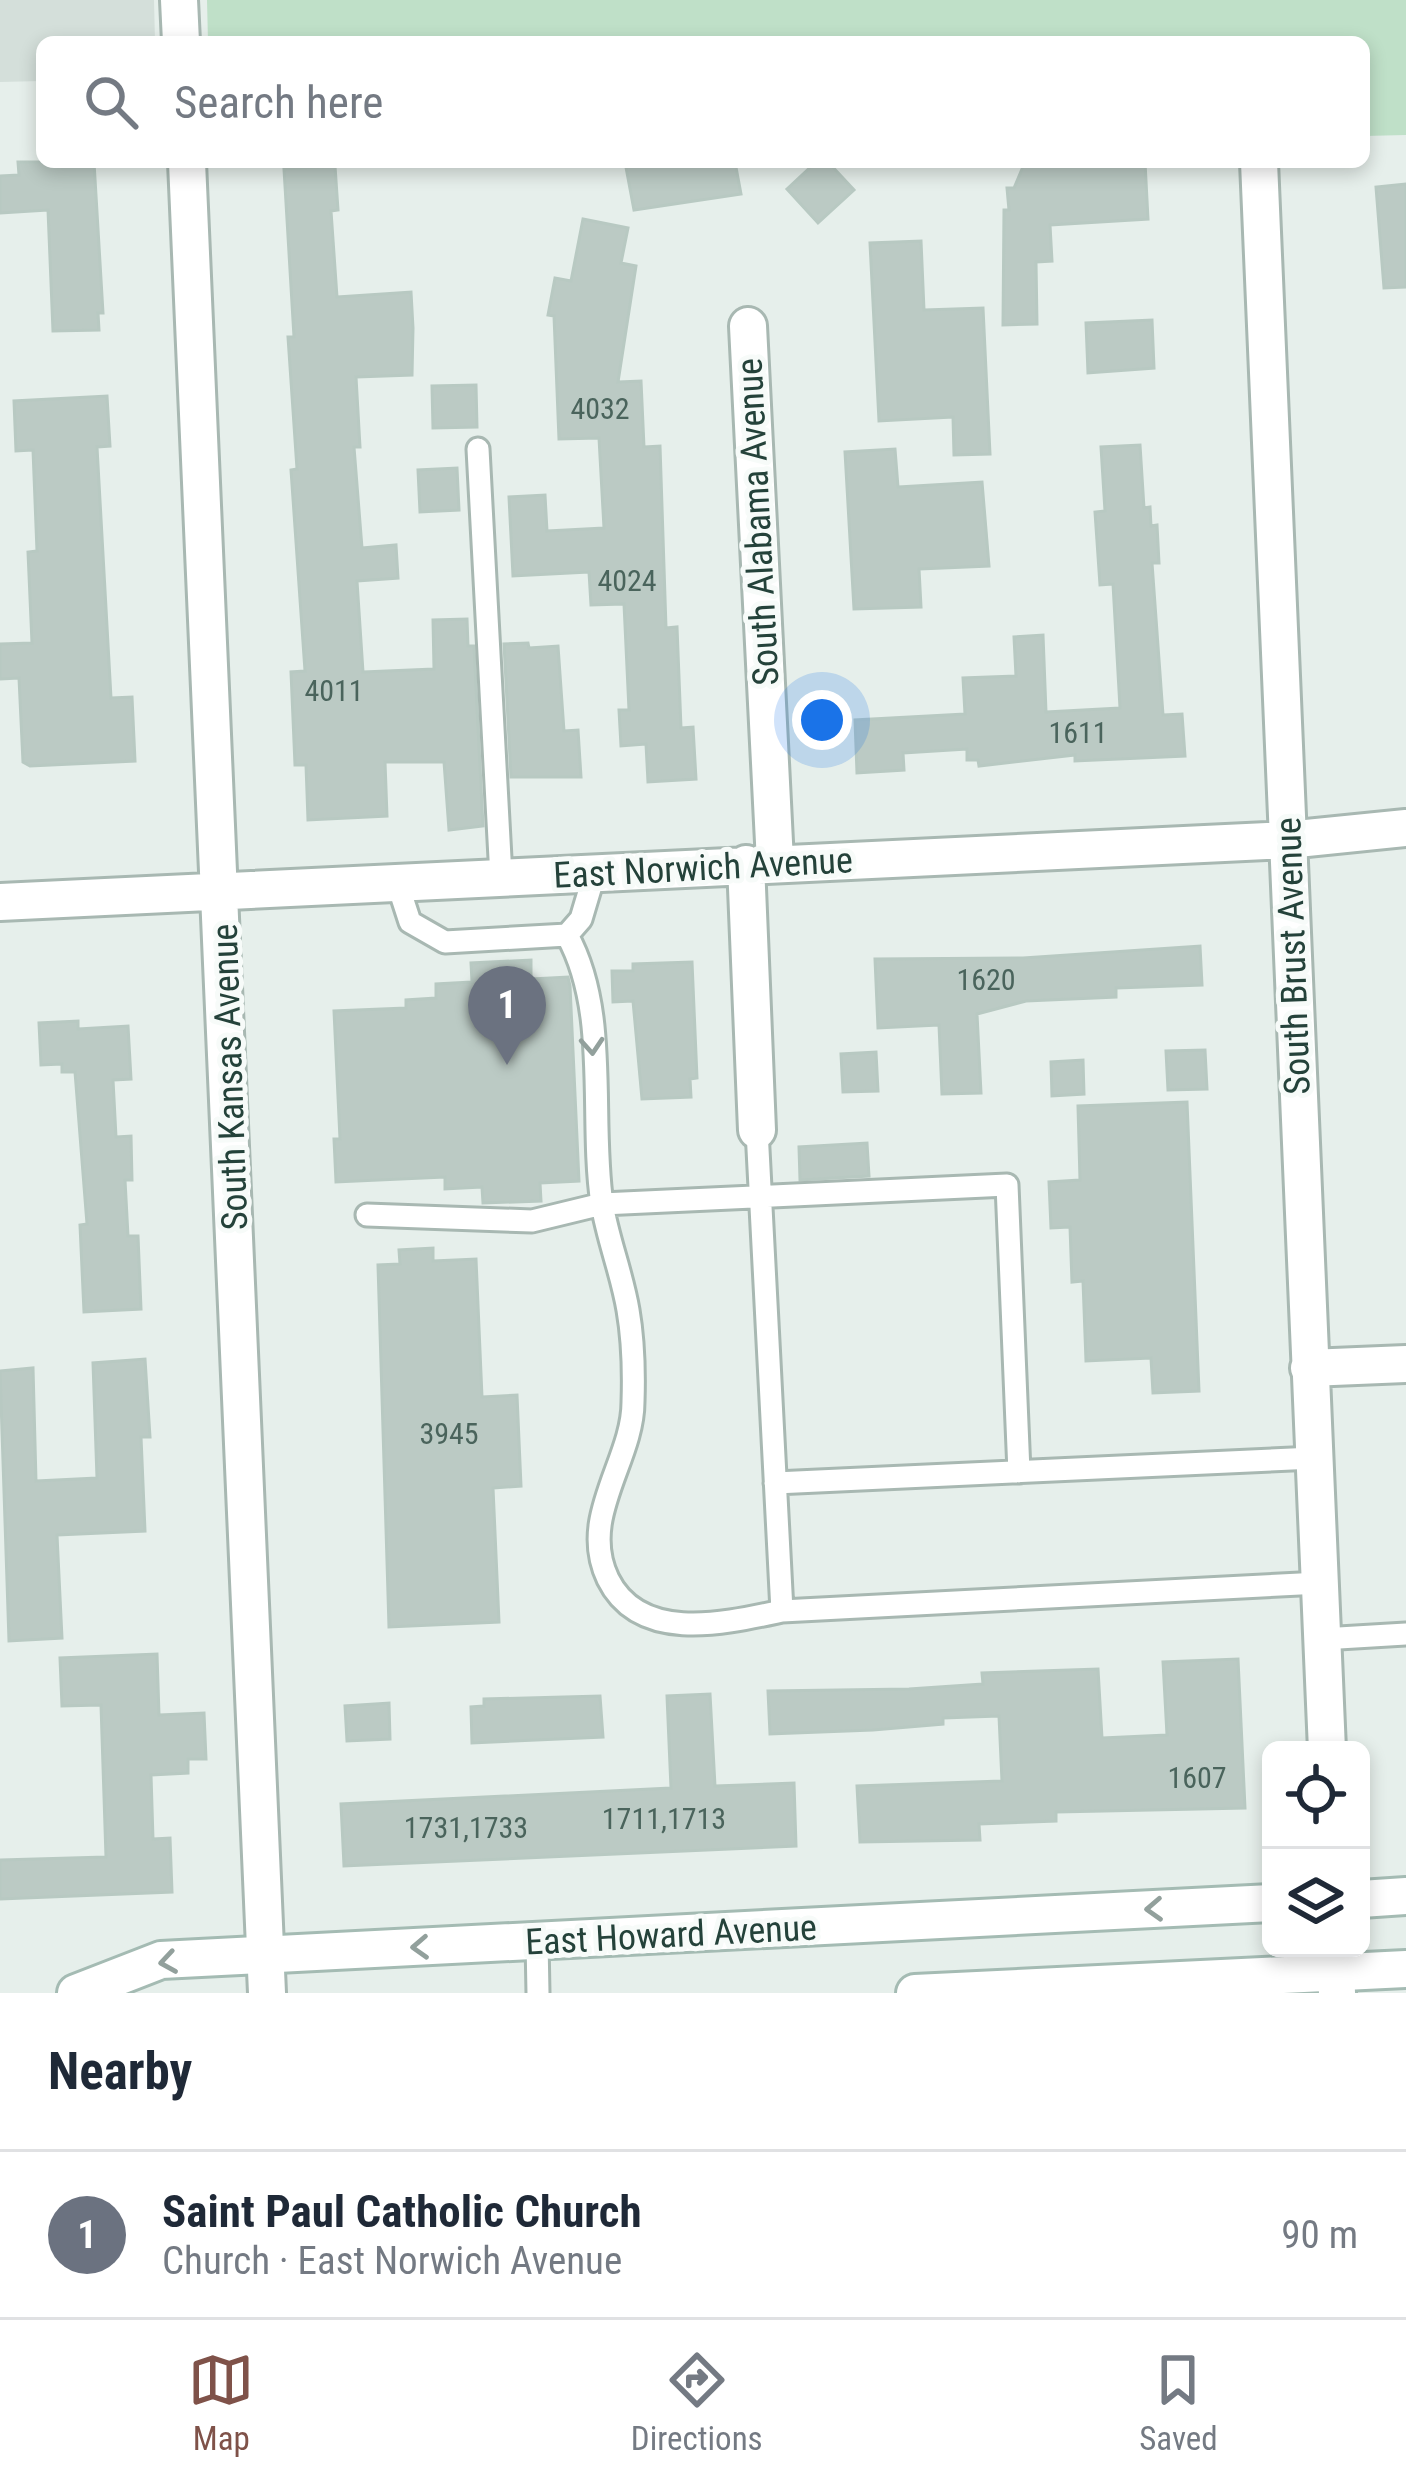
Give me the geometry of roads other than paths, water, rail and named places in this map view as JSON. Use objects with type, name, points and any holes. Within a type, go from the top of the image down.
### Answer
[{"type":"street","points":[[179,0],[181,36]]},
{"type":"street","name":"South Kansas Avenue","points":[[187,168],[267,1993]]},
{"type":"street","name":"South Brust Avenue","points":[[1259,168],[1327,1741]]},
{"type":"street","name":"South Alabama Avenue","points":[[748,326],[760,863],[758,1130]]},
{"type":"street","name":"East Norwich Avenue","points":[[0,902],[1287,840],[1406,828]]},
{"type":"street","points":[[1309,1369],[1406,1364]]},
{"type":"street","points":[[1370,1898],[1406,1896]]},
{"type":"street","name":"East Howard Avenue","points":[[76,1993],[161,1960],[1262,1904]]},
{"type":"street","points":[[915,1993],[1406,1970]]},
{"type":"lane","points":[[478,449],[501,877]]},
{"type":"lane","points":[[398,882],[410,922],[445,942],[567,935],[581,919],[595,872]]},
{"type":"lane","points":[[567,935],[587,971],[602,1204],[629,1312],[634,1408],[603,1505],[599,1541],[608,1578],[630,1607],[674,1624],[726,1623],[782,1611],[1320,1583]]},
{"type":"lane","points":[[758,1130],[782,1611]]},
{"type":"lane","points":[[367,1215],[532,1221],[602,1204],[1007,1185],[1019,1472]]},
{"type":"lane","points":[[775,1484],[1314,1458]]},
{"type":"lane","points":[[1322,1639],[1406,1634]]},
{"type":"lane","points":[[537,1941],[538,1993]]},
{"type":"place","name":"Saint Paul Catholic Church","points":[[507,1065]]}]
